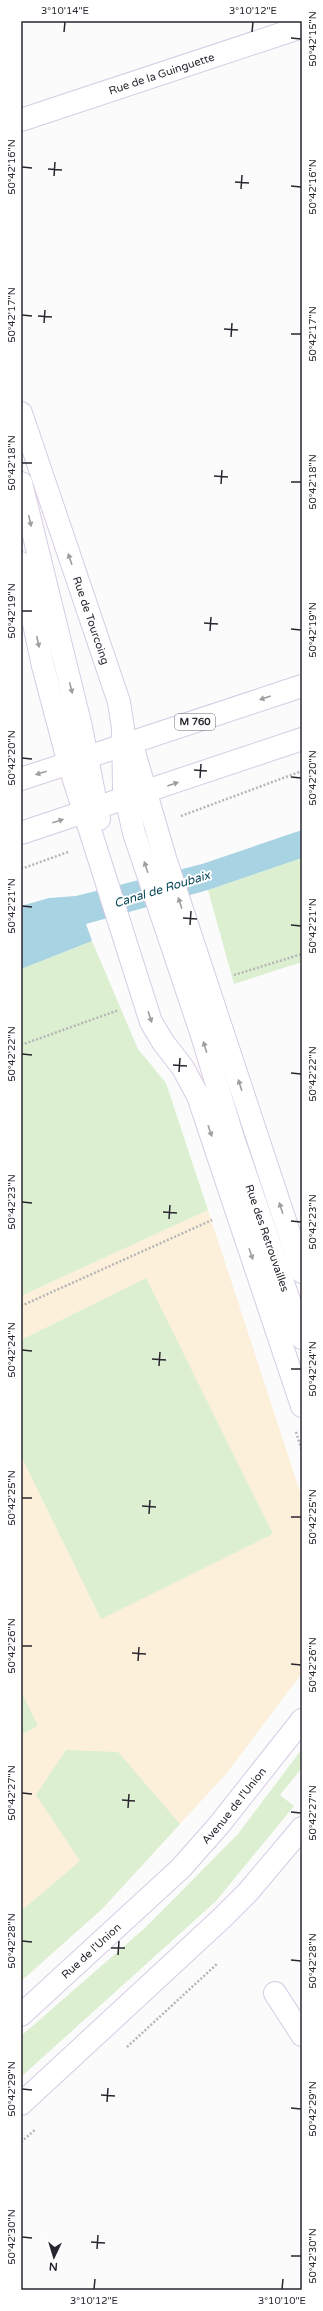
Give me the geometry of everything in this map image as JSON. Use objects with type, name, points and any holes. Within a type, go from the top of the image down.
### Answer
[{"type":"street","name":"Rue de la Guinguette","points":[[21,120],[302,27]]},
{"type":"street","name":"Rue de Tourcoing","points":[[21,413],[81,594],[119,702],[127,745]]},
{"type":"street","points":[[21,483],[34,611]]},
{"type":"street","points":[[21,563],[78,761],[100,846],[145,979],[151,1022],[163,1042],[184,1068],[198,1096],[302,1406]]},
{"type":"street","points":[[34,611],[81,594]]},
{"type":"street","name":"M 760","points":[[21,779],[302,686]]},
{"type":"street","points":[[21,834],[302,739]]},
{"type":"street","points":[[127,745],[123,775],[155,826],[195,973]]},
{"type":"street","points":[[136,796],[134,833],[195,973],[302,1272]]},
{"type":"street","name":"Rue des Retrouvailles","points":[[195,973],[233,1138]]},
{"type":"street","name":"Rue des Retrouvailles","points":[[145,979],[166,1018],[201,1072],[223,1112],[302,1338]]},
{"type":"street","name":"Avenue de l'Union","points":[[162,1887],[200,1849],[302,1720]]},
{"type":"street","points":[[21,2104],[222,1918],[248,1892],[302,1828]]},
{"type":"street","name":"Rue de l'Union","points":[[21,2015],[162,1887]]},
{"type":"street","points":[[275,1993],[302,2035]]},
{"type":"path","points":[[155,826],[302,771]]},
{"type":"path","points":[[21,868],[71,851]]},
{"type":"path","points":[[195,973],[246,972],[302,954]]},
{"type":"path","points":[[21,1045],[108,1016],[121,1009]]},
{"type":"path","points":[[21,1306],[218,1218]]},
{"type":"shaded area","points":[[208,1210],[302,1498],[302,1673],[226,1774],[102,1909],[21,1981],[21,1296]]},
{"type":"green space","points":[[302,858],[302,962],[234,984],[208,890]]},
{"type":"green space","points":[[92,941],[138,1049],[166,1083],[208,1210],[21,1296],[21,969]]},
{"type":"green space","points":[[146,1278],[273,1534],[101,1619],[21,1456],[21,1340]]},
{"type":"green space","points":[[21,1691],[38,1726],[21,1735]]},
{"type":"green space","points":[[302,1749],[302,1768],[280,1795],[294,1806],[216,1901],[21,2077],[21,2036],[145,1928],[238,1834]]},
{"type":"green space","points":[[66,1750],[118,1752],[180,1824],[102,1909],[21,1981],[21,1911],[80,1861],[36,1795]]},
{"type":"water","name":"Canal de Roubaix","points":[[302,830],[302,858],[208,890],[86,924],[92,941],[21,969],[21,906],[49,898],[76,896],[202,864]]}]
